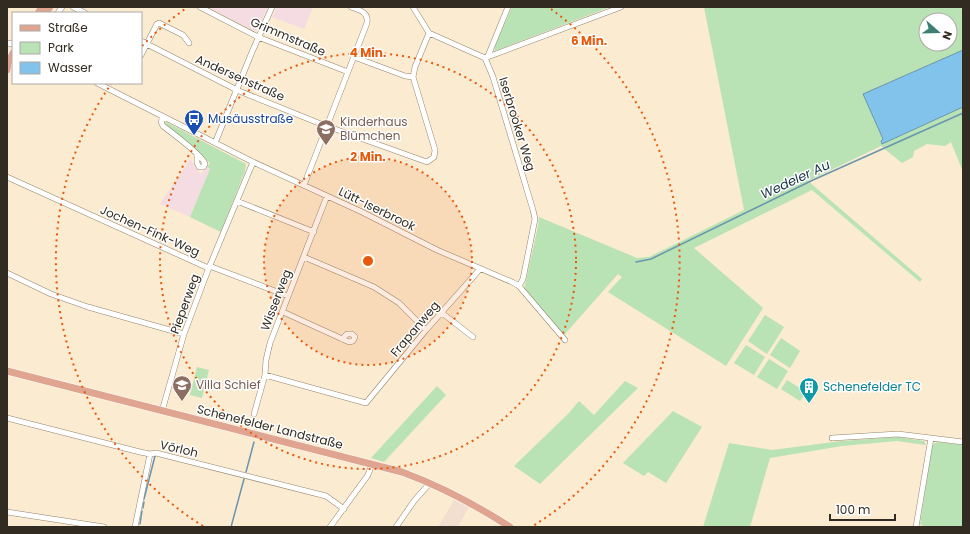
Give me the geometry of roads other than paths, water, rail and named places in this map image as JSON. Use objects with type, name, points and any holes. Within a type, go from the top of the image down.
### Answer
[{"type":"main road","points":[[7,70],[8,63],[12,55]]},
{"type":"main road","name":"Schenefelder Landstraße","points":[[7,371],[372,464],[411,476],[430,483],[470,503],[510,527]]},
{"type":"street","points":[[73,7],[83,12]]},
{"type":"street","name":"Grimmstraße","points":[[200,7],[258,37],[348,72]]},
{"type":"street","points":[[215,143],[258,37],[272,7]]},
{"type":"street","points":[[304,185],[368,20],[364,12],[351,7]]},
{"type":"street","points":[[413,7],[429,33],[486,57],[621,7]]},
{"type":"street","points":[[486,57],[508,7]]},
{"type":"street","name":"Andersenstraße","points":[[142,53],[157,24],[159,23],[184,34],[189,43]]},
{"type":"street","points":[[354,57],[405,76],[413,77],[414,67],[429,33]]},
{"type":"street","name":"Andersenstraße","points":[[142,42],[236,90],[327,126],[423,162],[427,162],[435,155],[435,150],[413,77]]},
{"type":"street","name":"Iserbrooker Weg","points":[[486,57],[535,220],[523,279],[519,286]]},
{"type":"street","name":"Lütt-Iserbrook","points":[[99,84],[253,162],[327,196],[437,250],[497,275],[519,286],[565,340]]},
{"type":"street","points":[[163,117],[161,122],[163,126],[197,154]]},
{"type":"street","name":"Pieperweg","points":[[162,411],[184,334],[253,162]]},
{"type":"street","name":"Jochen-Fink-Weg","points":[[7,177],[206,267],[210,267],[288,296]]},
{"type":"street","name":"Wisserweg","points":[[254,414],[265,375],[266,360],[270,343],[327,196]]},
{"type":"street","points":[[237,201],[314,232]]},
{"type":"street","points":[[304,257],[374,286],[399,303],[426,330]]},
{"type":"street","name":"Frapanweg","points":[[265,375],[366,404],[426,330],[480,269]]},
{"type":"street","points":[[7,273],[51,294],[88,307],[184,334]]},
{"type":"street","points":[[283,312],[342,339]]},
{"type":"street","points":[[442,313],[473,336]]},
{"type":"street","name":"Vörloh","points":[[7,418],[150,454],[156,453],[326,496],[344,509]]},
{"type":"street","points":[[832,438],[898,434],[963,442]]},
{"type":"street","points":[[916,527],[931,438]]},
{"type":"street","points":[[136,527],[150,454]]},
{"type":"street","points":[[330,527],[368,475],[372,464]]},
{"type":"street","points":[[396,527],[414,501],[430,483]]},
{"type":"street","points":[[7,512],[104,527]]},
{"type":"water","points":[[963,50],[963,107],[882,144],[881,141],[883,139],[863,94]]},
{"type":"waterway","name":"Wedeler Au","points":[[636,262],[651,259],[813,180],[963,113]]},
{"type":"waterway","points":[[246,472],[254,442]]},
{"type":"waterway","points":[[144,499],[155,456]]},
{"type":"waterway","points":[[231,527],[244,479]]},
{"type":"waterway","points":[[143,508],[144,502]]},
{"type":"waterway","points":[[140,524],[142,511]]},
{"type":"place","name":"Musäusstraße","points":[[194,136]]},
{"type":"place","name":"Kinderhaus Blümchen","points":[[326,146]]},
{"type":"place","name":"Villa Schief","points":[[182,402]]},
{"type":"place","name":"Schenefelder TC","points":[[809,404]]}]
